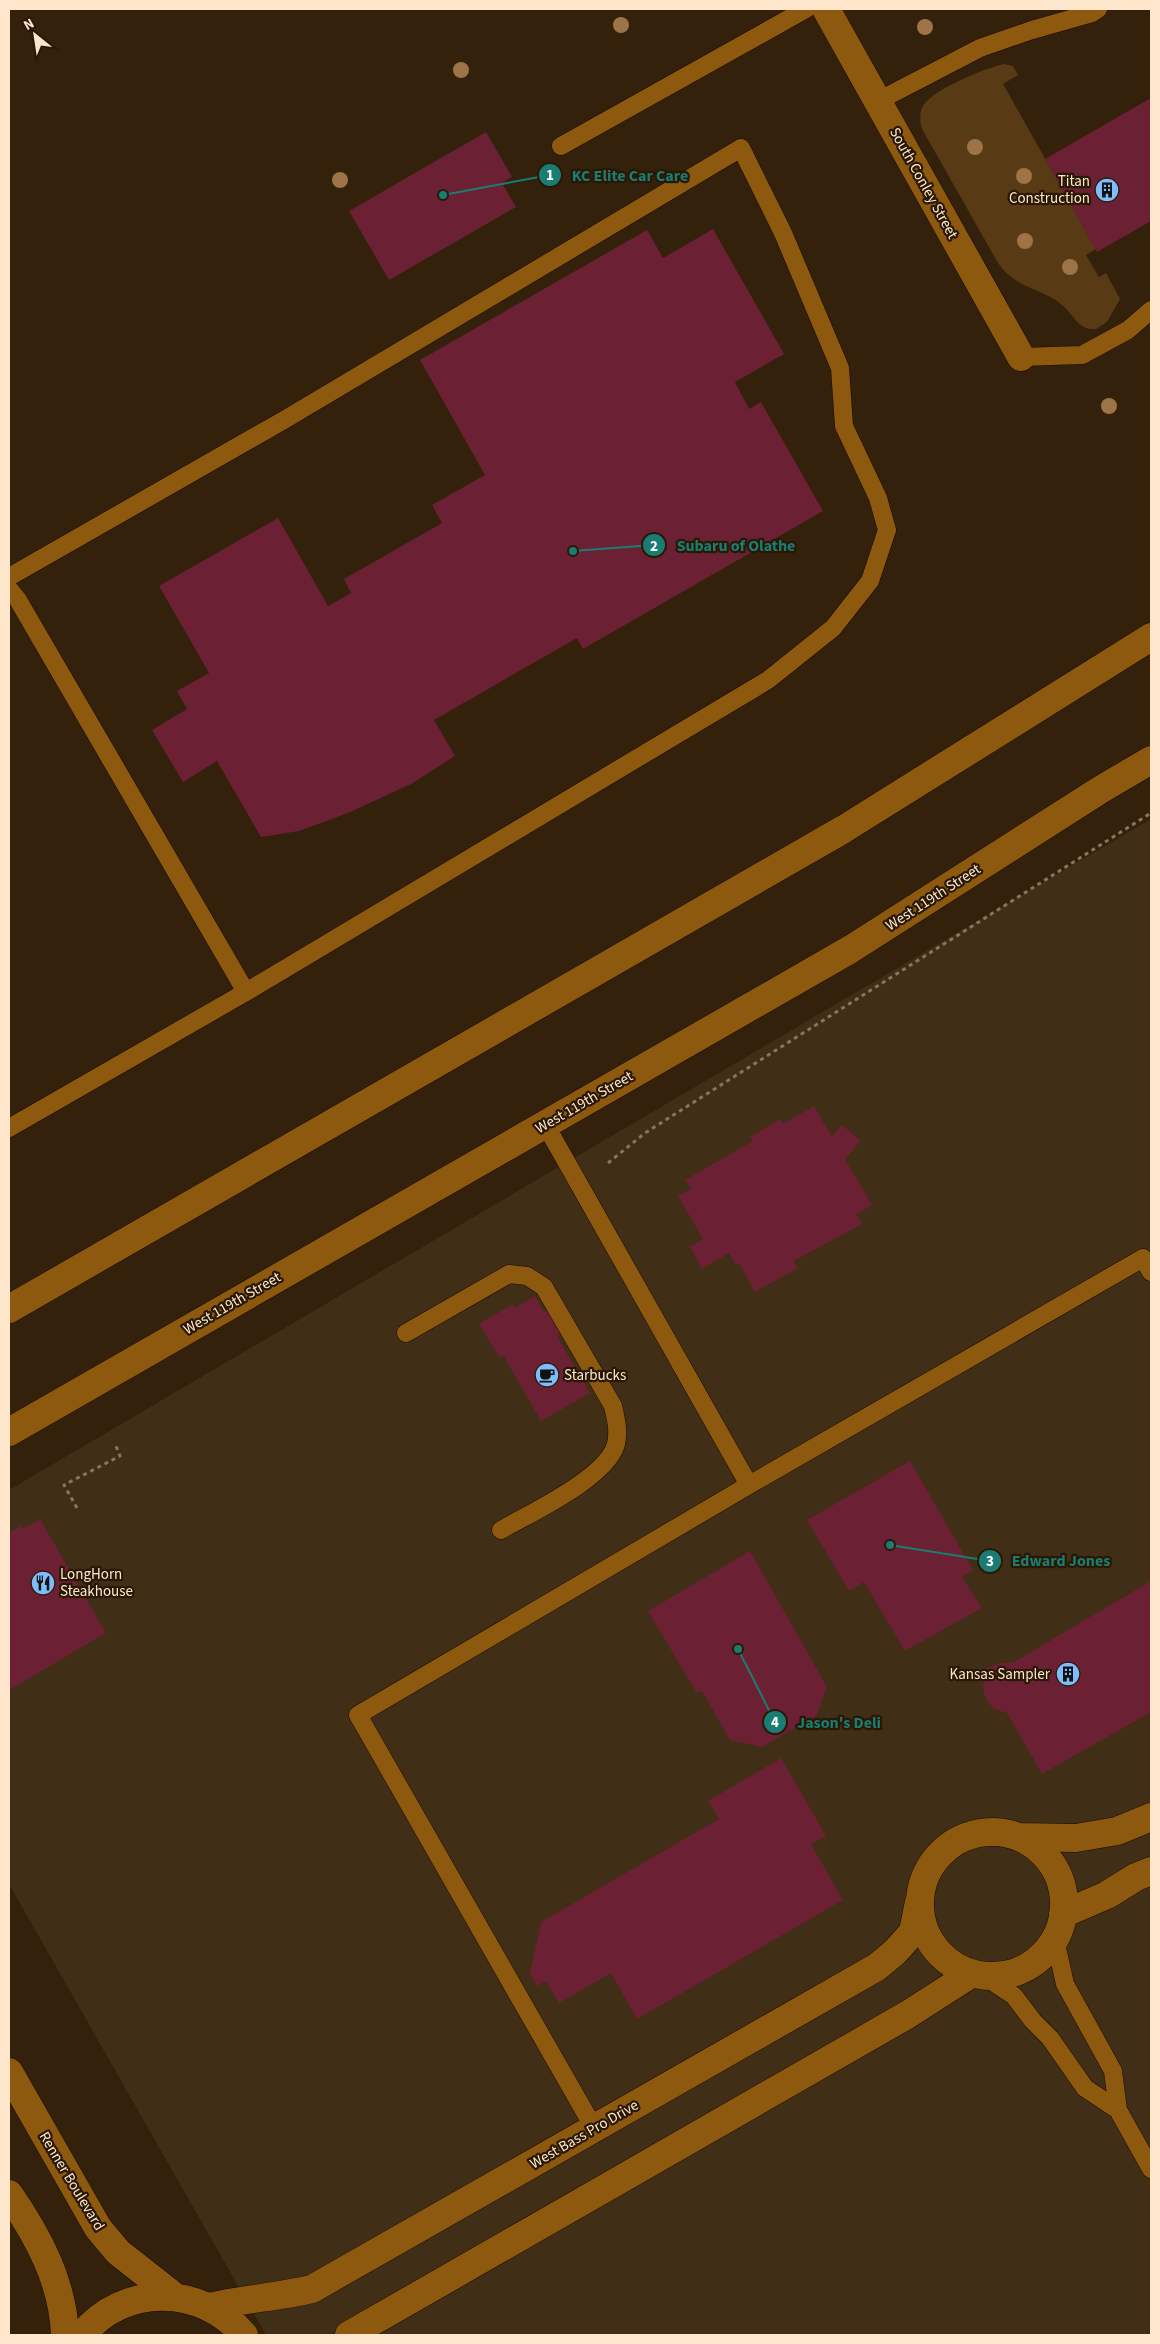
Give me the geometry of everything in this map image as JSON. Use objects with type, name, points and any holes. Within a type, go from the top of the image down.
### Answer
[{"type":"main road","name":"South Conley Street","points":[[826,9],[1021,357]]},
{"type":"main road","points":[[9,1309],[844,829],[1151,637]]},
{"type":"main road","name":"West 119th Street","points":[[9,1432],[851,950],[1100,790],[1151,760]]},
{"type":"main road","points":[[979,1976],[949,1963],[933,1946],[923,1926],[919,1902],[924,1880],[935,1859],[952,1844],[974,1835],[997,1832],[1019,1837],[1076,1838],[1117,1831],[1151,1817]]},
{"type":"main road","points":[[1019,1837],[1040,1850],[1054,1868],[1063,1891],[1059,1926]]},
{"type":"main road","points":[[349,2335],[898,2020],[979,1976],[1018,1971],[1039,1958],[1059,1926],[1136,1877],[1151,1871]]},
{"type":"main road","name":"West Bass Pro Drive","points":[[209,2307],[236,2301],[279,2297],[312,2289],[877,1967],[895,1952],[913,1932],[919,1902]]},
{"type":"main road","name":"Renner Boulevard","points":[[9,2072],[98,2228],[118,2252],[174,2296]]},
{"type":"main road","points":[[9,2194],[47,2257],[57,2288],[65,2335]]},
{"type":"main road","points":[[82,2335],[95,2321],[124,2303],[140,2298],[174,2296],[192,2300],[222,2314],[244,2335]]},
{"type":"lane","points":[[561,146],[806,9]]},
{"type":"lane","points":[[878,101],[980,48],[1032,30],[1092,13],[1098,9]]},
{"type":"lane","points":[[9,577],[284,420],[741,148],[784,233],[840,368],[844,426],[878,498],[887,530],[870,581],[833,628],[768,680],[246,992],[9,1128]]},
{"type":"lane","points":[[1021,357],[1082,355],[1128,330],[1151,310]]},
{"type":"lane","points":[[9,589],[18,600],[246,992]]},
{"type":"lane","points":[[545,1124],[749,1485]]},
{"type":"lane","points":[[594,2128],[358,1715],[749,1485],[1143,1258],[1151,1272]]},
{"type":"lane","points":[[406,1333],[509,1274],[527,1276],[544,1286],[613,1406],[617,1426],[616,1445],[603,1465],[579,1486],[501,1530]]},
{"type":"lane","points":[[1059,1926],[1065,1984],[1113,2071],[1118,2110],[1151,2169]]},
{"type":"lane","points":[[979,1976],[1014,1996],[1033,2021],[1050,2038],[1085,2088],[1118,2110]]},
{"type":"path","points":[[608,1163],[644,1133],[1151,812]]},
{"type":"path","points":[[77,1508],[64,1485],[120,1456],[116,1446]]},
{"type":"shaded area","points":[[1004,64],[1013,66],[1018,75],[1003,84],[1096,249],[1086,255],[1099,277],[1106,273],[1120,299],[1107,322],[1096,329],[1083,327],[1060,304],[1052,298],[1015,280],[998,263],[922,129],[921,111],[929,99],[960,80]]},
{"type":"shaded area","points":[[1151,819],[1151,2335],[266,2335],[9,1884],[9,1490]]},
{"type":"building","name":"Titan Construction","points":[[1151,98],[1151,221],[1097,252],[1045,159]]},
{"type":"building","points":[[486,132],[512,177],[502,183],[516,207],[389,280],[349,211]]},
{"type":"building","points":[[713,229],[784,354],[735,382],[749,409],[761,402],[823,511],[583,649],[577,638],[434,720],[455,756],[411,784],[348,813],[299,831],[261,837],[217,761],[183,782],[152,730],[187,709],[177,691],[209,673],[159,586],[278,518],[328,606],[351,593],[344,579],[442,523],[432,505],[485,475],[420,360],[647,230],[663,258]]},
{"type":"building","points":[[814,1106],[832,1137],[842,1125],[861,1141],[845,1159],[872,1205],[856,1214],[862,1224],[794,1261],[798,1268],[755,1292],[739,1263],[736,1265],[729,1253],[702,1269],[690,1247],[703,1239],[678,1196],[691,1189],[685,1180],[753,1141],[750,1137],[780,1119],[783,1124]]},
{"type":"building","name":"Starbucks","points":[[535,1296],[544,1312],[547,1310],[561,1334],[557,1336],[590,1393],[541,1421],[503,1355],[499,1357],[479,1324],[513,1304],[515,1308]]},
{"type":"building","points":[[910,1461],[973,1570],[962,1577],[982,1608],[905,1651],[864,1582],[849,1591],[807,1520]]},
{"type":"building","name":"LongHorn Steakhouse","points":[[40,1519],[106,1633],[9,1690],[9,1533],[21,1526],[23,1529]]},
{"type":"building","points":[[750,1551],[827,1687],[817,1715],[762,1747],[730,1740],[702,1691],[696,1692],[648,1611]]},
{"type":"building","name":"Kansas Sampler","points":[[1151,1581],[1151,1712],[1042,1774],[1007,1713],[994,1709],[987,1701],[983,1680],[988,1668],[1000,1663],[1014,1662]]},
{"type":"building","points":[[781,1758],[826,1836],[811,1844],[843,1900],[637,2019],[611,1973],[559,2003],[546,1981],[537,1986],[530,1974],[541,1922],[719,1819],[708,1801]]},
{"type":"place","name":"Titan Construction","points":[[1107,190]]},
{"type":"place","name":"KC Elite Car Care","points":[[443,195]]},
{"type":"place","name":"Subaru of Olathe","points":[[573,551]]},
{"type":"place","name":"Starbucks","points":[[547,1375]]},
{"type":"place","name":"Edward Jones","points":[[890,1545]]},
{"type":"place","name":"LongHorn Steakhouse","points":[[43,1583]]},
{"type":"place","name":"Jason's Deli","points":[[738,1649]]},
{"type":"place","name":"Kansas Sampler","points":[[1068,1674]]}]
